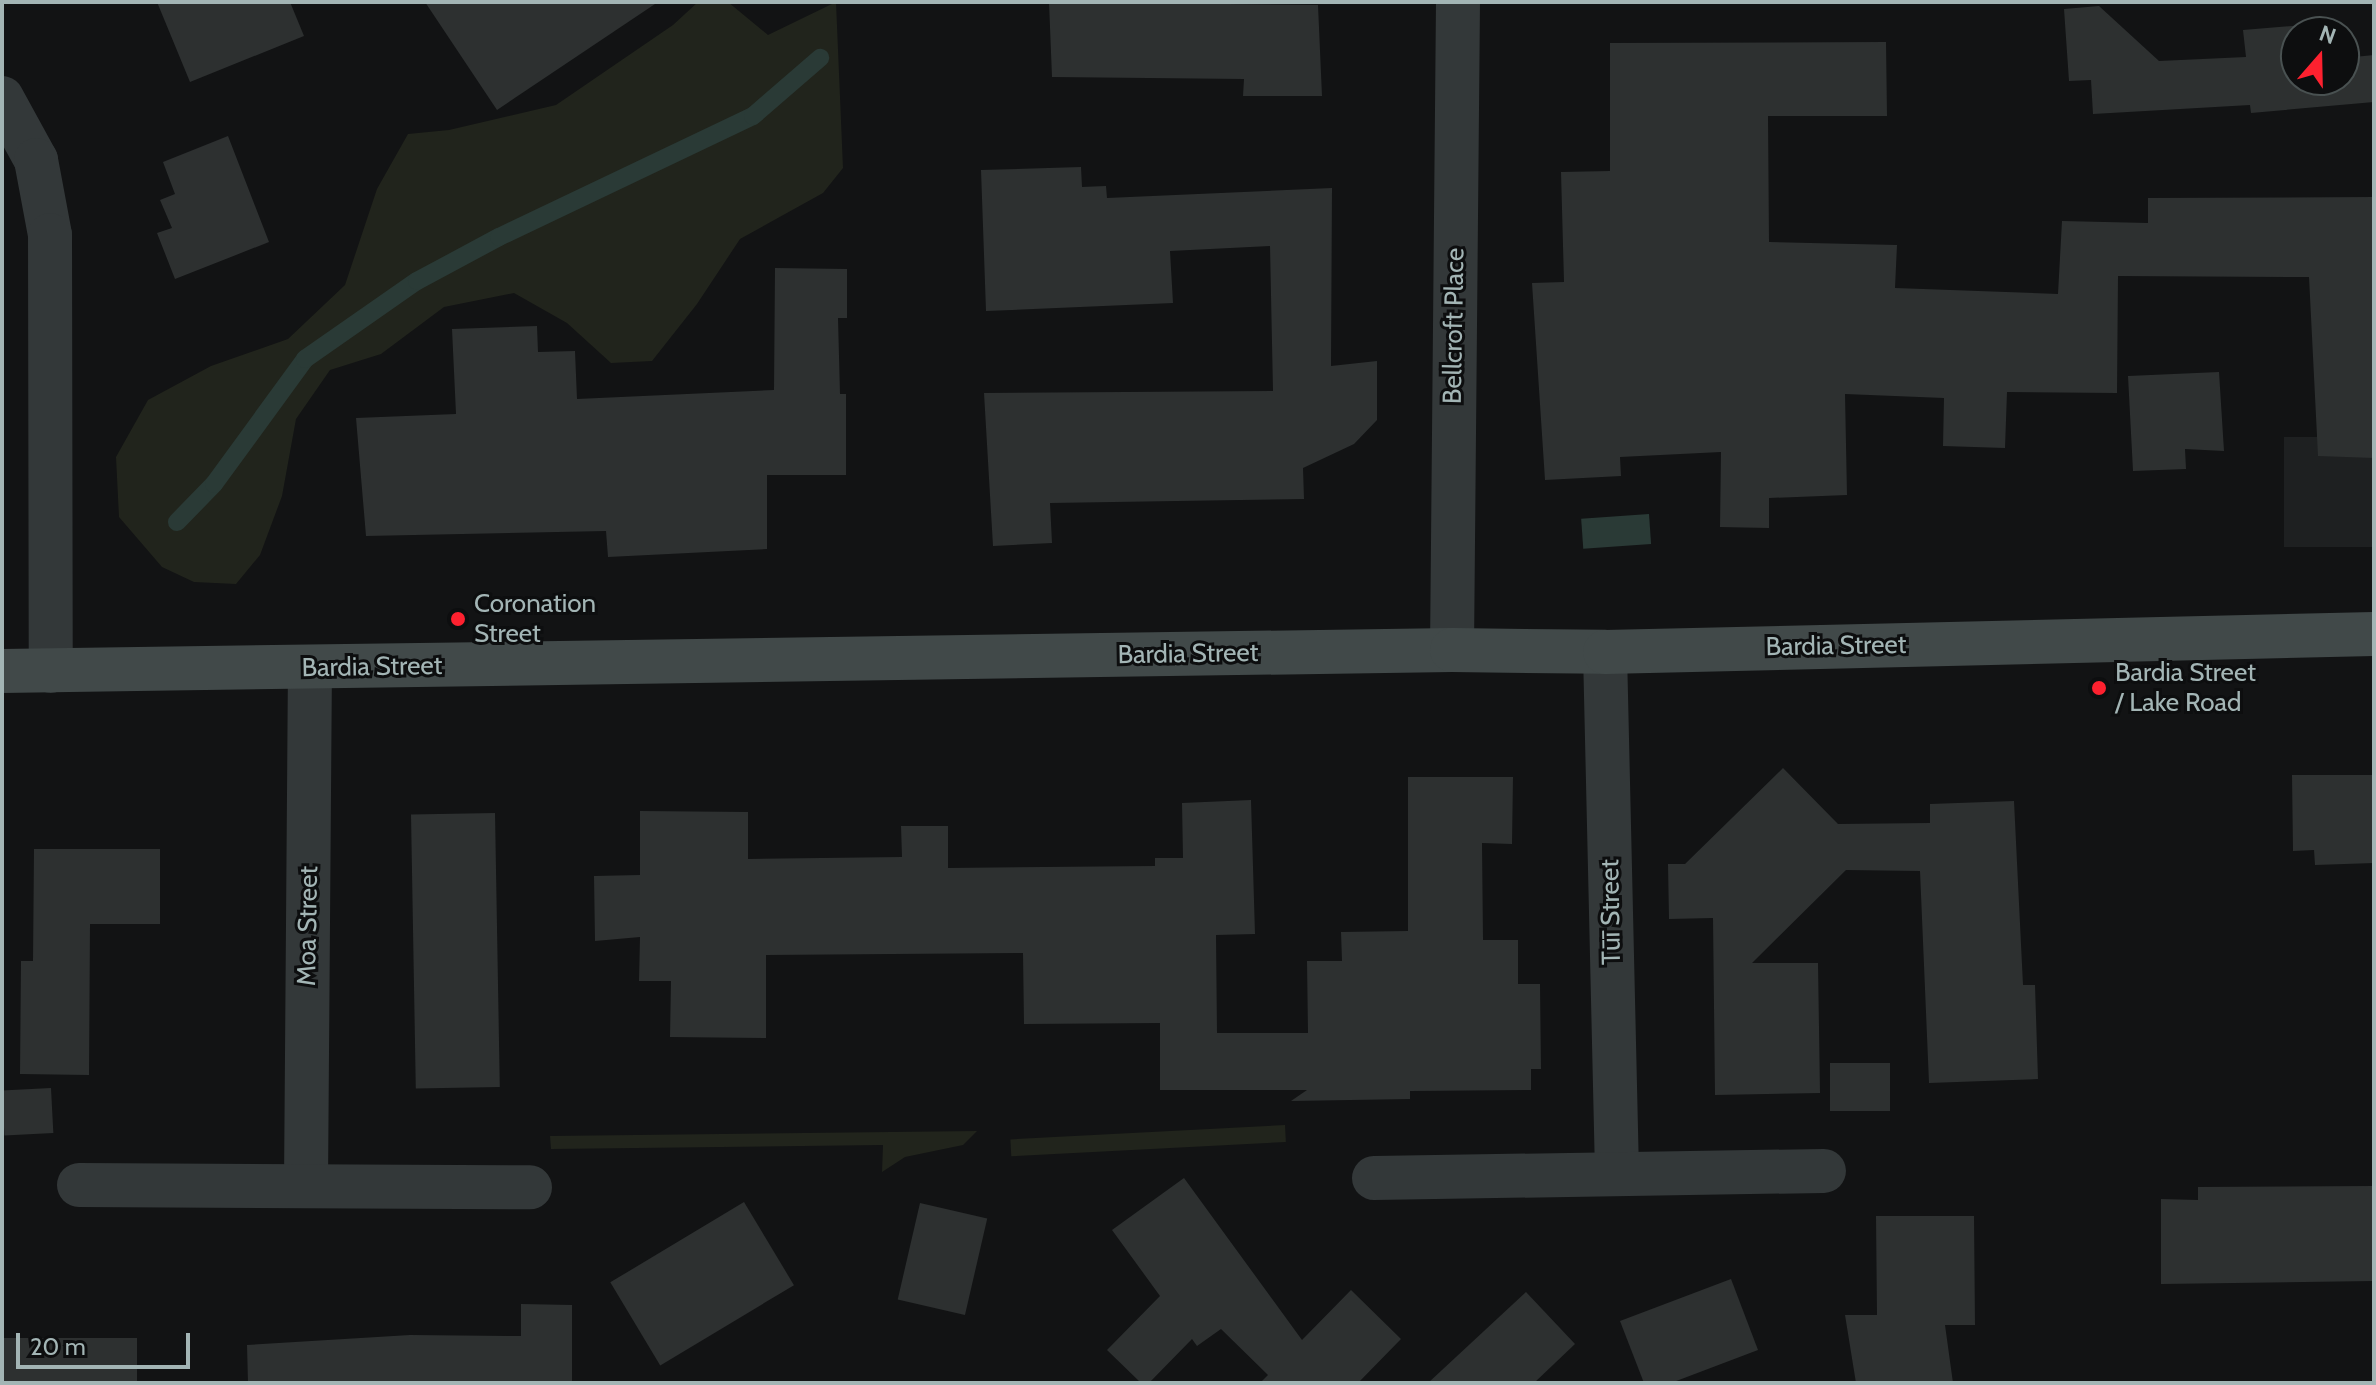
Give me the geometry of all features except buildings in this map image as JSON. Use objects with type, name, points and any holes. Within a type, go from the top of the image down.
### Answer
[{"type":"street","name":"Bellcroft Place","points":[[1452,650],[1458,2]]},
{"type":"street","points":[[2,98],[36,160],[50,235],[51,671]]},
{"type":"street","name":"Bardia Street","points":[[2,671],[1452,650],[1605,652],[2374,634]]},
{"type":"street","name":"Tūī Street","points":[[1605,652],[1617,1172]]},
{"type":"street","name":"Moa Street","points":[[306,1184],[310,668]]},
{"type":"street","points":[[1374,1178],[1824,1171]]},
{"type":"street","points":[[79,1185],[530,1187]]},
{"type":"shaded area","points":[[698,2],[728,2],[768,35],[836,2],[843,168],[823,193],[740,239],[697,304],[652,361],[611,363],[567,323],[514,293],[444,307],[381,354],[330,370],[296,419],[282,496],[260,555],[236,584],[194,582],[162,567],[119,517],[116,457],[148,400],[211,366],[288,339],[345,285],[377,189],[408,134],[449,130],[556,105],[673,25]]},
{"type":"shaded area","points":[[2284,437],[2374,437],[2374,547],[2284,547]]},
{"type":"shaded area","points":[[1649,514],[1651,544],[1583,549],[1581,519]]},
{"type":"shaded area","points":[[1285,1125],[1286,1142],[1011,1156],[1010,1139]]},
{"type":"shaded area","points":[[977,1131],[963,1145],[905,1157],[882,1172],[883,1145],[551,1149],[550,1136]]},
{"type":"waterway","points":[[177,522],[214,484],[305,359],[417,281],[499,237],[753,116],[820,58]]},
{"type":"place","name":"Coronation Street","points":[[458,619]]},
{"type":"place","name":"Bardia Street / Lake Road","points":[[2099,688]]}]
